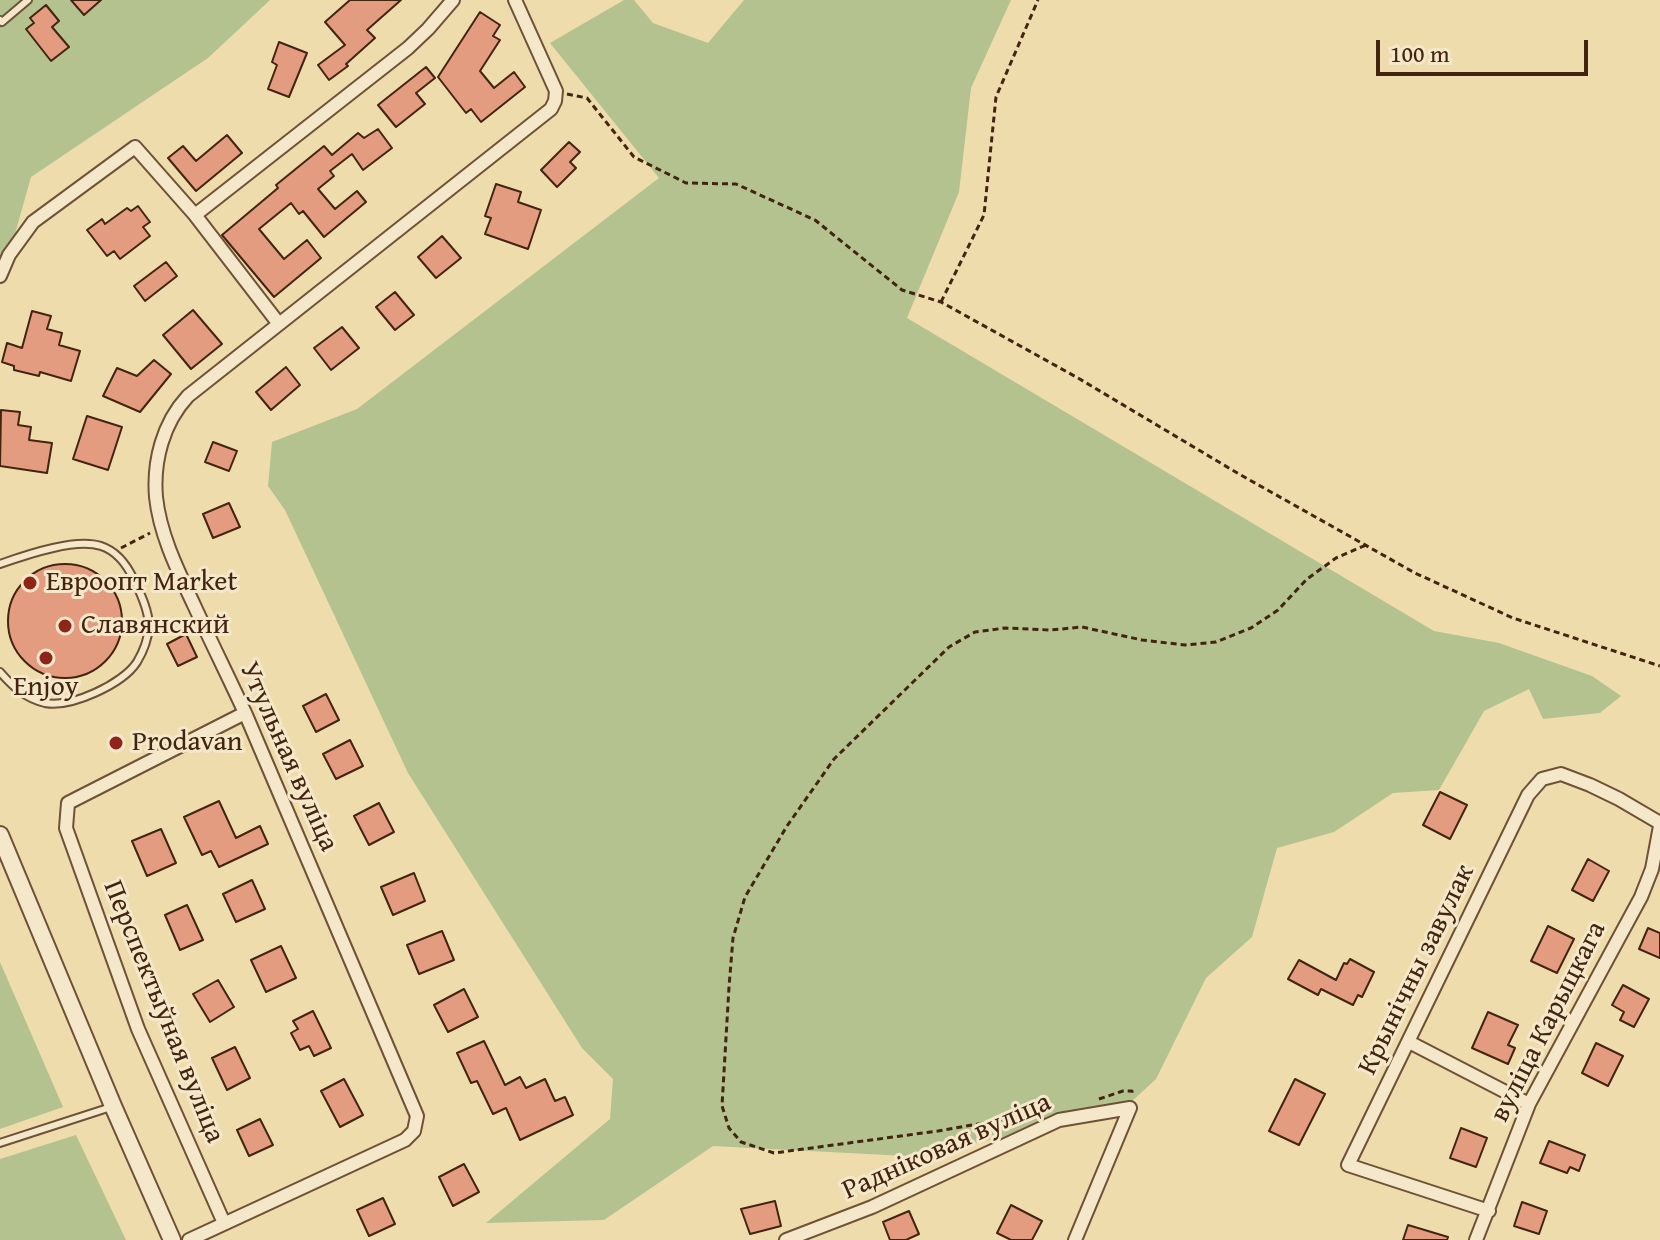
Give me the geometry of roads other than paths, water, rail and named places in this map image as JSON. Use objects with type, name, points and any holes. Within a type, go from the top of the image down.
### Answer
[{"type":"street","points":[[195,215],[408,48],[453,0]]},
{"type":"street","name":"Утульная вуліца","points":[[189,1240],[405,1140],[414,1131],[417,1116],[245,713],[177,571],[156,499],[158,455],[170,421],[188,396],[551,109],[556,91],[515,0]]},
{"type":"street","points":[[0,276],[9,255],[33,222],[135,147],[195,215],[279,324]]},
{"type":"street","name":"Перспектыўная вуліца","points":[[224,1223],[138,1029],[66,828],[68,803],[245,713]]},
{"type":"street","name":"Крынічны завулак","points":[[1489,1211],[1348,1165],[1528,795],[1542,779],[1561,774],[1590,785],[1660,825]]},
{"type":"street","name":"вуліца Карыцкага","points":[[1476,1240],[1529,1104],[1641,897],[1652,869],[1660,825]]},
{"type":"street","points":[[0,835],[172,1240]]},
{"type":"street","points":[[1409,1042],[1529,1104]]},
{"type":"street","name":"Радніковая вуліца","points":[[786,1240],[872,1207],[1059,1120],[1130,1108],[1075,1240]]},
{"type":"lane","points":[[0,20],[2,22],[28,0]]},
{"type":"lane","points":[[0,564],[76,543],[96,543],[114,552],[129,569],[146,608],[149,627],[136,663],[120,678],[74,701],[47,703],[18,692],[0,672]]},
{"type":"lane","points":[[0,1143],[113,1106]]},
{"type":"place","name":"Евроопт Market","points":[[30,583]]},
{"type":"place","name":"Славянский","points":[[65,626]]},
{"type":"place","name":"Enjoy","points":[[46,658]]},
{"type":"place","name":"Prodavan","points":[[116,743]]}]
